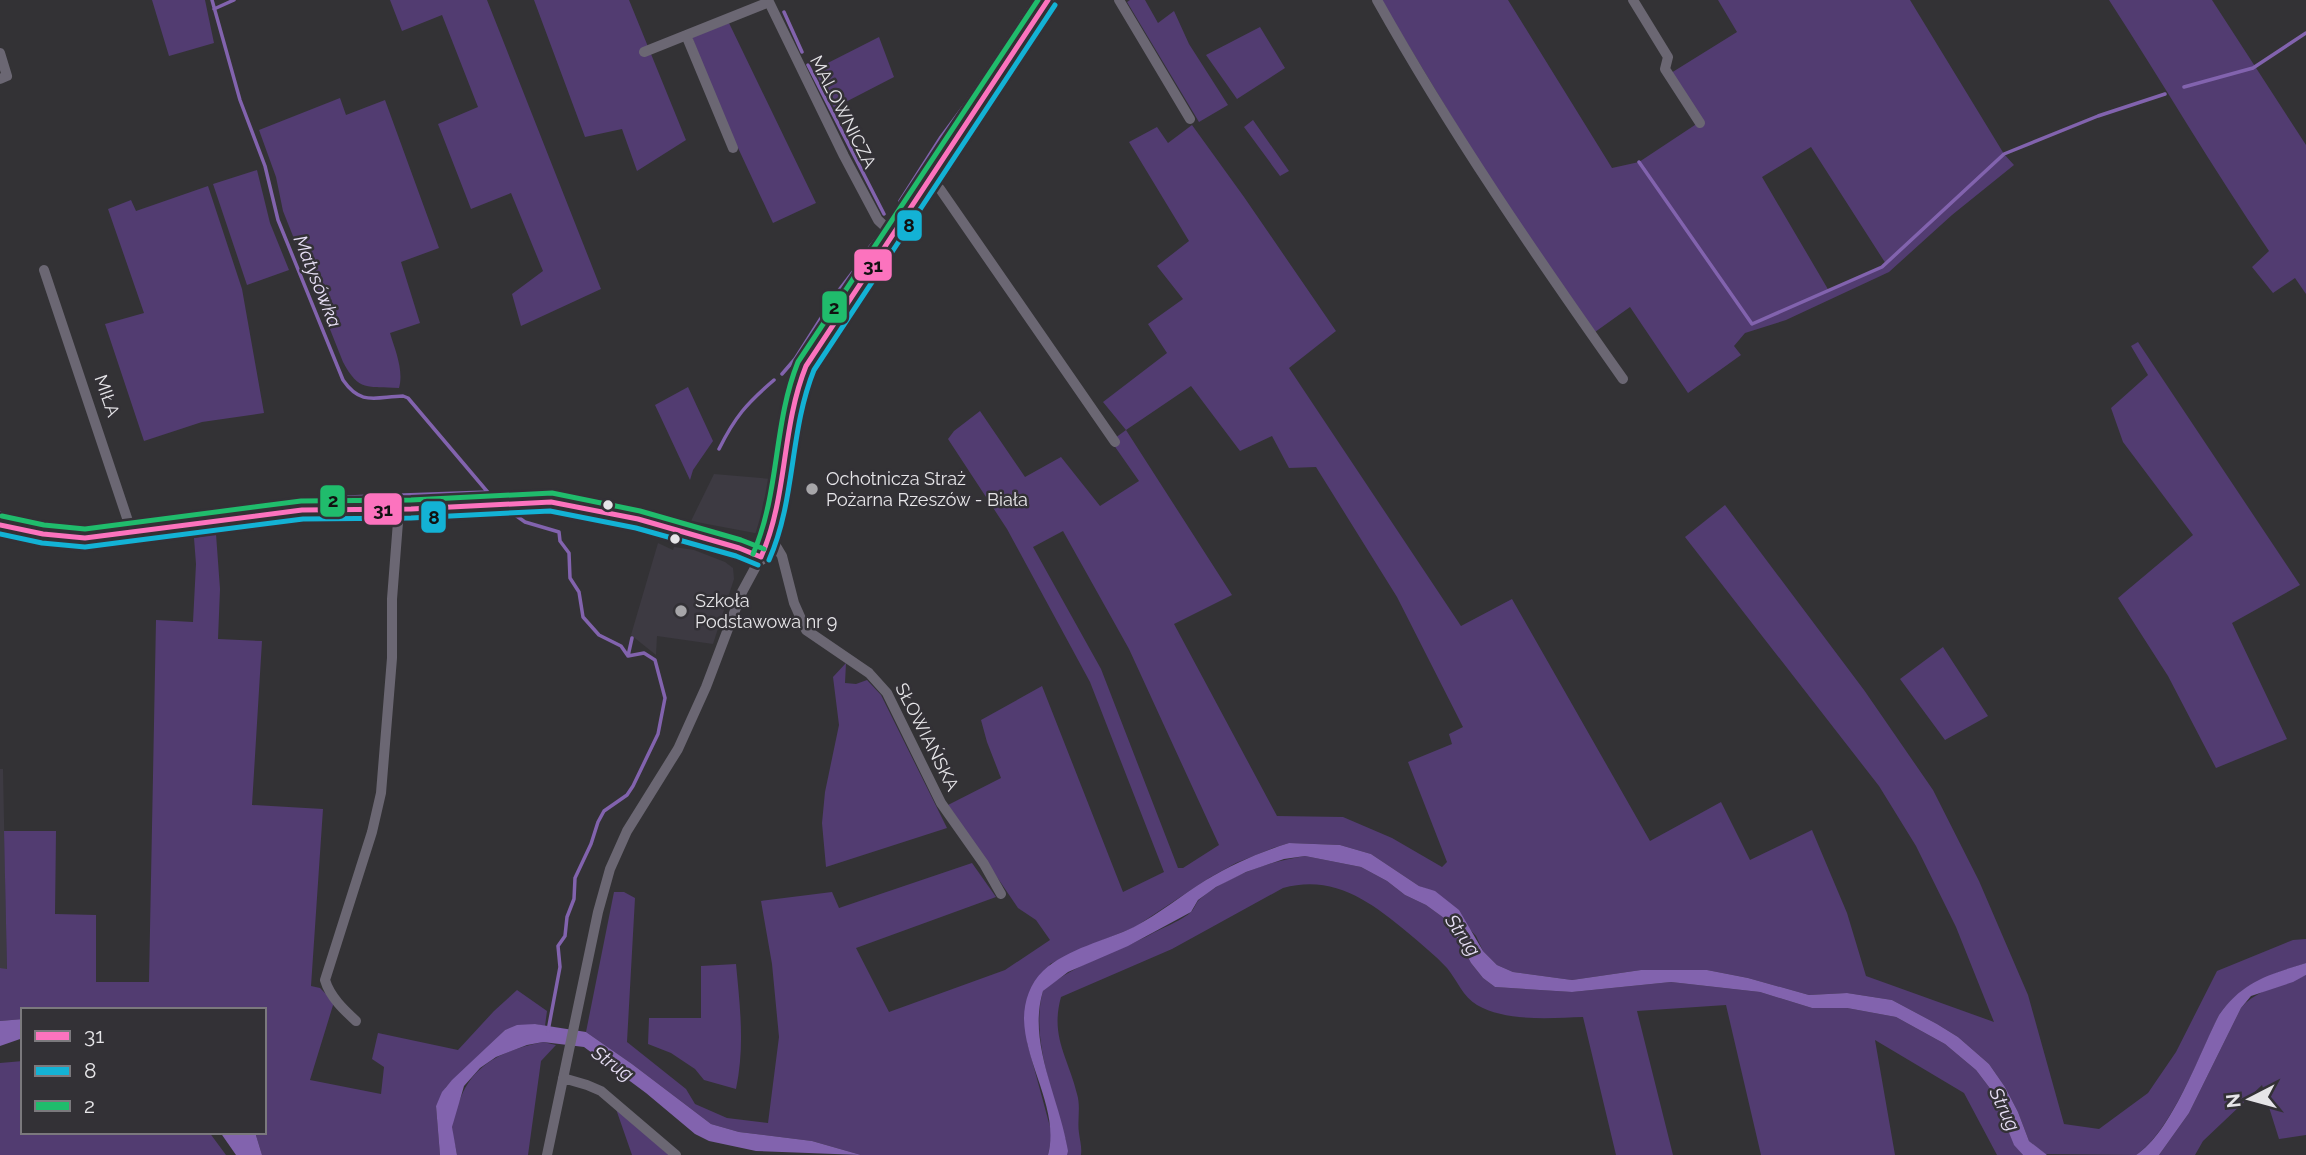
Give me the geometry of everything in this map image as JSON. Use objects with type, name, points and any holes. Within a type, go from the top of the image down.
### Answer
[{"type":"street","points":[[1119,0],[1191,119]]},
{"type":"street","points":[[1377,0],[1463,145],[1623,379]]},
{"type":"street","points":[[1633,0],[1668,57],[1665,69],[1700,124]]},
{"type":"street","points":[[644,52],[769,1]]},
{"type":"street","name":"MALOWNICZA","points":[[769,1],[873,209],[886,229],[893,234]]},
{"type":"street","points":[[548,1155],[603,894],[615,854],[678,749],[706,687],[742,593],[764,550],[780,494],[789,412],[799,380],[1042,2]]},
{"type":"street","points":[[686,35],[733,148]]},
{"type":"street","points":[[0,52],[7,76],[0,79]]},
{"type":"street","points":[[929,181],[940,189],[948,200],[1115,442]]},
{"type":"street","name":"MIŁA","points":[[44,271],[132,534]]},
{"type":"street","points":[[0,525],[71,538],[132,534],[282,512],[524,502],[558,503],[638,519],[739,548],[764,550]]},
{"type":"street","points":[[356,1021],[342,1008],[327,988],[325,980],[372,832],[381,793],[392,658],[392,599],[399,509]]},
{"type":"street","name":"SŁOWIAŃSKA","points":[[764,550],[776,546],[782,556],[794,603],[806,630],[869,673],[887,693],[941,803],[1002,894]]},
{"type":"street","points":[[564,1073],[601,1091],[676,1155]]},
{"type":"shaded area","points":[[152,0],[205,0],[214,43],[169,56]]},
{"type":"shaded area","points":[[390,0],[487,0],[601,289],[521,326],[512,294],[543,271],[511,193],[471,209],[438,124],[478,107],[442,15],[402,31]]},
{"type":"shaded area","points":[[534,0],[629,0],[686,140],[637,171],[622,129],[585,137]]},
{"type":"shaded area","points":[[1145,0],[1158,23],[1174,11],[1189,44],[1228,105],[1199,122],[1127,2]]},
{"type":"shaded area","points":[[1381,0],[1508,0],[1612,168],[1639,162],[1701,121],[1671,73],[1737,32],[1718,0],[1910,0],[2004,154],[2014,165],[1952,215],[1889,272],[1786,320],[1745,333],[1734,346],[1741,355],[1688,393],[1630,307],[1595,332],[1496,190]],"holes":[[[1811,147],[1886,264],[1829,291],[1762,177]]]},
{"type":"shaded area","points":[[2109,0],[2212,0],[2306,145],[2306,294],[2295,278],[2273,293],[2252,267],[2269,251]]},
{"type":"shaded area","points":[[729,23],[816,203],[773,223],[719,107],[692,37]]},
{"type":"shaded area","points":[[1260,27],[1285,68],[1237,99],[1206,55]]},
{"type":"shaded area","points":[[879,37],[894,77],[834,108],[814,70]]},
{"type":"shaded area","points":[[340,98],[346,115],[385,100],[439,248],[401,262],[420,323],[390,333],[400,367],[399,388],[365,386],[354,378],[343,362],[283,211],[276,177],[259,130]]},
{"type":"shaded area","points":[[1253,120],[1289,171],[1280,176],[1244,127]]},
{"type":"shaded area","points":[[1192,125],[1336,331],[1289,368],[1461,626],[1512,599],[1650,841],[1721,802],[1750,860],[1812,830],[1847,913],[1866,976],[1994,1022],[1956,927],[1916,846],[1879,786],[1685,537],[1725,505],[1864,690],[1933,790],[1979,881],[2028,995],[2064,1124],[2099,1129],[2148,1093],[2176,1052],[2217,971],[2293,940],[2306,939],[2306,963],[2258,982],[2228,1004],[2219,1015],[2173,1111],[2149,1144],[2136,1155],[2044,1154],[2029,1141],[2018,1112],[1989,1064],[1958,1037],[1892,1000],[1847,993],[1809,995],[1707,970],[1641,970],[1572,980],[1513,972],[1497,965],[1483,951],[1476,936],[1435,892],[1419,886],[1371,854],[1340,845],[1289,843],[1236,863],[1135,927],[1050,964],[1027,1042],[1052,1134],[1048,1155],[861,1155],[812,1141],[739,1132],[711,1124],[586,1032],[614,892],[624,892],[635,898],[627,1042],[686,1089],[695,1104],[727,1118],[768,1123],[779,1037],[772,964],[761,901],[832,892],[839,908],[972,863],[996,897],[856,948],[889,1012],[1005,970],[1050,940],[1036,920],[1018,908],[948,805],[1001,778],[981,720],[1042,686],[1123,892],[1164,872],[1090,682],[1007,529],[948,439],[980,411],[1025,477],[1061,457],[1100,506],[1139,481],[1111,441],[1126,430],[1103,402],[1167,353],[1148,324],[1183,299],[1157,266],[1189,241],[1129,142],[1157,127],[1168,143]],"holes":[[[1191,386],[1240,451],[1272,436],[1289,468],[1316,467],[1397,597],[1463,727],[1449,734],[1452,744],[1408,762],[1447,862],[1442,867],[1392,838],[1343,817],[1277,816],[1174,624],[1232,595],[1126,430]],[[1063,531],[1129,649],[1219,845],[1183,868],[1178,868],[1101,669],[1033,547]]]},
{"type":"shaded area","points":[[257,170],[270,223],[289,270],[247,285],[213,184]]},
{"type":"shaded area","points":[[208,186],[242,289],[264,413],[202,422],[144,441],[105,324],[144,313],[108,209],[131,200],[136,211]]},
{"type":"shaded area","points":[[2138,342],[2300,585],[2232,623],[2287,739],[2216,768],[2168,676],[2118,598],[2193,535],[2123,442],[2111,408],[2148,375],[2131,346]]},
{"type":"shaded area","points":[[688,387],[713,441],[693,470],[690,480],[655,405]]},
{"type":"shaded area","points":[[714,474],[772,479],[763,504],[760,534],[691,521]]},
{"type":"shaded area","points":[[216,534],[220,589],[218,639],[262,641],[252,805],[323,809],[311,986],[320,988],[334,1002],[310,1080],[381,1094],[384,1067],[372,1059],[378,1033],[458,1050],[517,990],[547,1011],[545,1026],[535,1024],[505,1030],[446,1087],[436,1106],[440,1155],[262,1155],[256,1134],[266,1134],[266,1008],[21,1008],[21,1019],[0,1021],[0,968],[7,969],[4,831],[56,831],[55,914],[96,915],[96,982],[149,982],[156,620],[193,622],[196,564],[194,538]]},
{"type":"shaded area","name":"Szkoła Podstawowa nr 9","points":[[658,543],[673,550],[674,547],[694,550],[733,568],[734,579],[713,644],[657,636],[656,655],[631,635]]},
{"type":"shaded area","points":[[1943,647],[1988,716],[1945,740],[1900,679]]},
{"type":"shaded area","points":[[846,663],[845,683],[856,684],[867,680],[881,695],[947,828],[826,867],[822,823],[825,792],[839,725],[833,677]]},
{"type":"shaded area","points":[[0,769],[3,769],[7,970],[0,968]]},
{"type":"shaded area","points":[[1305,856],[1361,867],[1426,905],[1448,921],[1471,963],[1483,978],[1495,987],[1572,992],[1671,982],[1760,992],[1812,1008],[1847,1008],[1896,1017],[1945,1044],[1976,1070],[1992,1091],[2014,1144],[2023,1155],[1997,1155],[1964,1093],[1875,1040],[1895,1155],[1761,1155],[1726,1005],[1637,1011],[1673,1155],[1616,1155],[1583,1017],[1515,1017],[1477,1005],[1464,993],[1442,963],[1379,910],[1350,893],[1318,885],[1301,885],[1283,888],[1172,949],[1061,997],[1058,1011],[1059,1036],[1078,1099],[1081,1149],[1081,1155],[1067,1155],[1066,1141],[1041,1046],[1039,1027],[1043,991],[1068,973],[1184,918],[1200,899],[1223,883],[1264,866]]},
{"type":"shaded area","points":[[736,964],[741,1042],[736,1089],[704,1080],[695,1069],[671,1053],[648,1044],[649,1018],[701,1018],[701,966]]},
{"type":"shaded area","points":[[2306,975],[2306,1135],[2279,1139],[2262,1085],[2203,1141],[2195,1155],[2159,1155],[2189,1113],[2241,1008],[2255,996]]},
{"type":"shaded area","points":[[543,1042],[556,1045],[541,1061],[528,1155],[457,1155],[452,1131],[453,1120],[467,1085],[494,1059]]},
{"type":"shaded area","points":[[21,1061],[21,1134],[210,1134],[226,1155],[0,1155],[0,1063]]},
{"type":"shaded area","points":[[616,1109],[669,1155],[632,1155]]},
{"type":"water","name":"Strug","points":[[1289,843],[1340,845],[1371,854],[1419,886],[1435,891],[1459,910],[1483,951],[1497,965],[1513,972],[1572,980],[1641,970],[1707,970],[1809,995],[1847,993],[1892,1000],[1958,1037],[1989,1064],[2018,1112],[2029,1141],[2047,1155],[2023,1155],[2014,1145],[1992,1091],[1976,1070],[1945,1044],[1896,1017],[1847,1008],[1812,1008],[1760,992],[1671,982],[1572,992],[1495,987],[1483,978],[1471,963],[1448,921],[1426,905],[1361,867],[1305,856],[1284,859],[1246,872],[1216,887],[1198,900],[1191,912],[1128,946],[1068,972],[1043,991],[1039,1011],[1042,1051],[1068,1151],[1067,1155],[1048,1155],[1050,1138],[1046,1104],[1030,1053],[1024,1019],[1029,993],[1038,976],[1064,956],[1143,922],[1226,869]]},
{"type":"water","points":[[2306,963],[2306,975],[2251,996],[2241,1008],[2189,1113],[2159,1155],[2136,1155],[2149,1144],[2173,1111],[2219,1015],[2228,1003],[2257,981]]},
{"type":"water","points":[[21,1019],[21,1039],[0,1046],[0,1021]]},
{"type":"water","name":"Strug","points":[[535,1024],[586,1032],[711,1124],[739,1132],[812,1141],[861,1155],[756,1151],[709,1141],[695,1134],[584,1047],[543,1042],[496,1057],[480,1068],[464,1086],[452,1127],[457,1155],[440,1155],[436,1106],[442,1092],[505,1030],[517,1025]]},
{"type":"water","points":[[221,1134],[256,1134],[262,1155],[236,1155]]},
{"type":"waterway","name":"Matysówka","points":[[212,0],[240,100],[265,166],[278,220],[343,380],[356,394],[363,397],[408,398],[491,496]]},
{"type":"waterway","points":[[214,9],[234,0]]},
{"type":"waterway","points":[[900,201],[1030,7]]},
{"type":"waterway","points":[[784,12],[802,52]]},
{"type":"waterway","points":[[2184,87],[2253,68],[2306,33]]},
{"type":"waterway","points":[[808,65],[884,214]]},
{"type":"waterway","points":[[1639,162],[1752,324],[1882,267],[2004,154],[2098,116],[2165,94]]},
{"type":"waterway","points":[[862,257],[880,234]]},
{"type":"waterway","points":[[836,294],[856,268]]},
{"type":"waterway","points":[[782,374],[795,359],[823,315]]},
{"type":"waterway","points":[[719,449],[742,412],[774,380]]},
{"type":"waterway","points":[[293,499],[487,492]]},
{"type":"waterway","points":[[145,521],[271,503]]},
{"type":"waterway","name":"Matysówka","points":[[511,512],[525,522],[559,532],[560,541],[569,553],[570,578],[579,592],[583,617],[599,635],[621,646],[628,656],[644,653],[655,660],[665,698],[658,734],[633,786],[627,795],[604,811],[575,878],[574,899],[567,917],[565,936],[558,946],[560,967],[548,1031]]},
{"type":"waterway","points":[[0,513],[66,528],[118,525]]},
{"type":"waterway","points":[[628,656],[632,638]]},
{"type":"transit line","name":"2","points":[[753,554],[768,507],[784,409],[798,362],[1038,0]]},
{"type":"transit line","name":"31","points":[[761,557],[776,510],[792,413],[806,366],[1048,0]]},
{"type":"transit line","name":"8","points":[[769,560],[784,513],[800,417],[814,370],[1055,5]]},
{"type":"transit line","name":"2","points":[[2,516],[44,525],[85,529],[301,501],[411,500],[552,493],[640,511],[764,549]]},
{"type":"transit line","name":"31","points":[[0,525],[43,534],[85,538],[302,510],[411,509],[551,502],[638,519],[739,548],[761,557]]},
{"type":"transit line","name":"8","points":[[0,534],[42,543],[85,547],[303,519],[411,518],[550,511],[636,528],[736,556],[758,565]]},
{"type":"place","name":"Ochotnicza Straż Pożarna Rzeszów - Biała","points":[[812,489]]},
{"type":"place","name":"Szkoła Podstawowa nr 9","points":[[681,611]]}]
